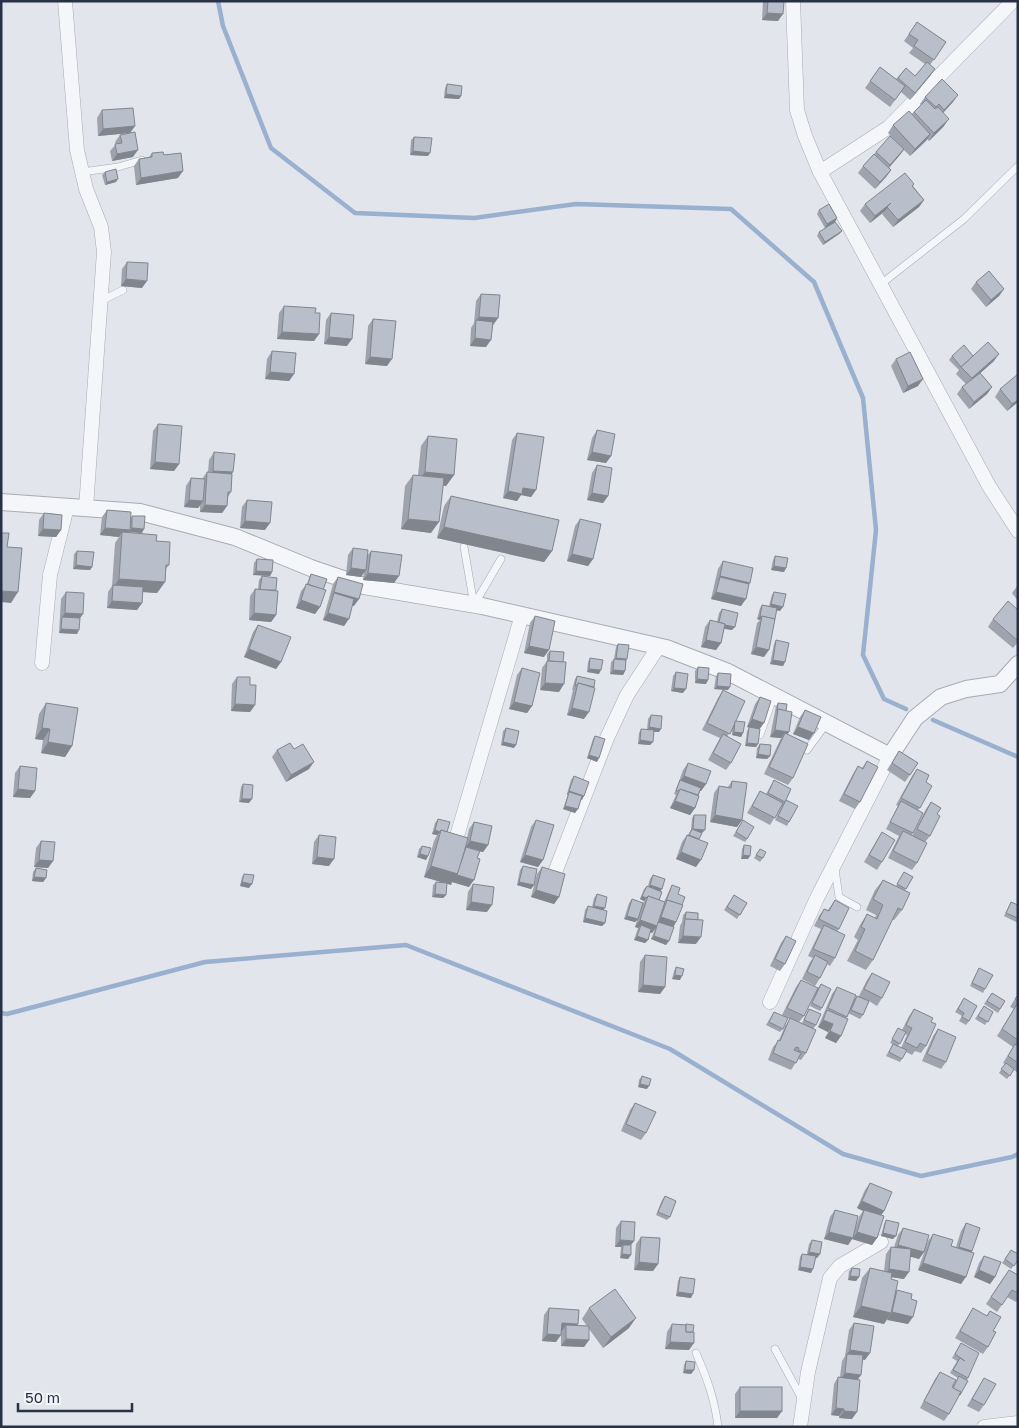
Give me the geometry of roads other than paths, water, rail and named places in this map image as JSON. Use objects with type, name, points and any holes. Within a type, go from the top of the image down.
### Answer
[{"type":"street","points":[[65,1],[77,150],[86,189],[101,226],[104,252],[86,508]]},
{"type":"street","points":[[793,1],[797,110],[805,136],[820,172],[989,486],[1018,531]]},
{"type":"street","points":[[820,172],[889,127],[1013,1]]},
{"type":"street","points":[[1,502],[140,512],[235,537],[311,568],[364,586],[474,605],[659,646],[728,672],[827,722],[894,750]]},
{"type":"street","points":[[42,663],[50,575],[67,507]]},
{"type":"street","points":[[457,836],[522,615]]},
{"type":"street","points":[[554,875],[607,738],[627,695],[659,646]]},
{"type":"street","points":[[770,1002],[834,864],[894,750],[916,718],[941,696],[966,689],[1000,684],[1018,664]]},
{"type":"street","points":[[800,1427],[808,1372],[830,1278],[840,1266],[881,1242]]},
{"type":"street","points":[[984,1427],[1018,1423]]},
{"type":"lane","points":[[82,172],[118,167],[142,160]]},
{"type":"lane","points":[[881,284],[964,219],[1018,166]]},
{"type":"lane","points":[[101,301],[122,290]]},
{"type":"lane","points":[[464,547],[474,605]]},
{"type":"lane","points":[[474,605],[501,559]]},
{"type":"lane","points":[[760,735],[774,694]]},
{"type":"lane","points":[[807,750],[827,722]]},
{"type":"lane","points":[[834,864],[839,897],[857,907]]},
{"type":"lane","points":[[775,1349],[804,1402]]},
{"type":"lane","points":[[696,1353],[710,1385],[716,1408],[718,1427]]},
{"type":"waterway","points":[[218,1],[223,26],[271,148],[355,213],[474,218],[576,204],[731,209],[814,282],[863,398],[876,530],[863,655],[884,699],[906,709]]},
{"type":"waterway","points":[[933,720],[1018,757]]},
{"type":"waterway","points":[[1,1013],[7,1014],[205,962],[406,945],[670,1049],[843,1154],[921,1176],[1012,1157],[1018,1154]]}]
